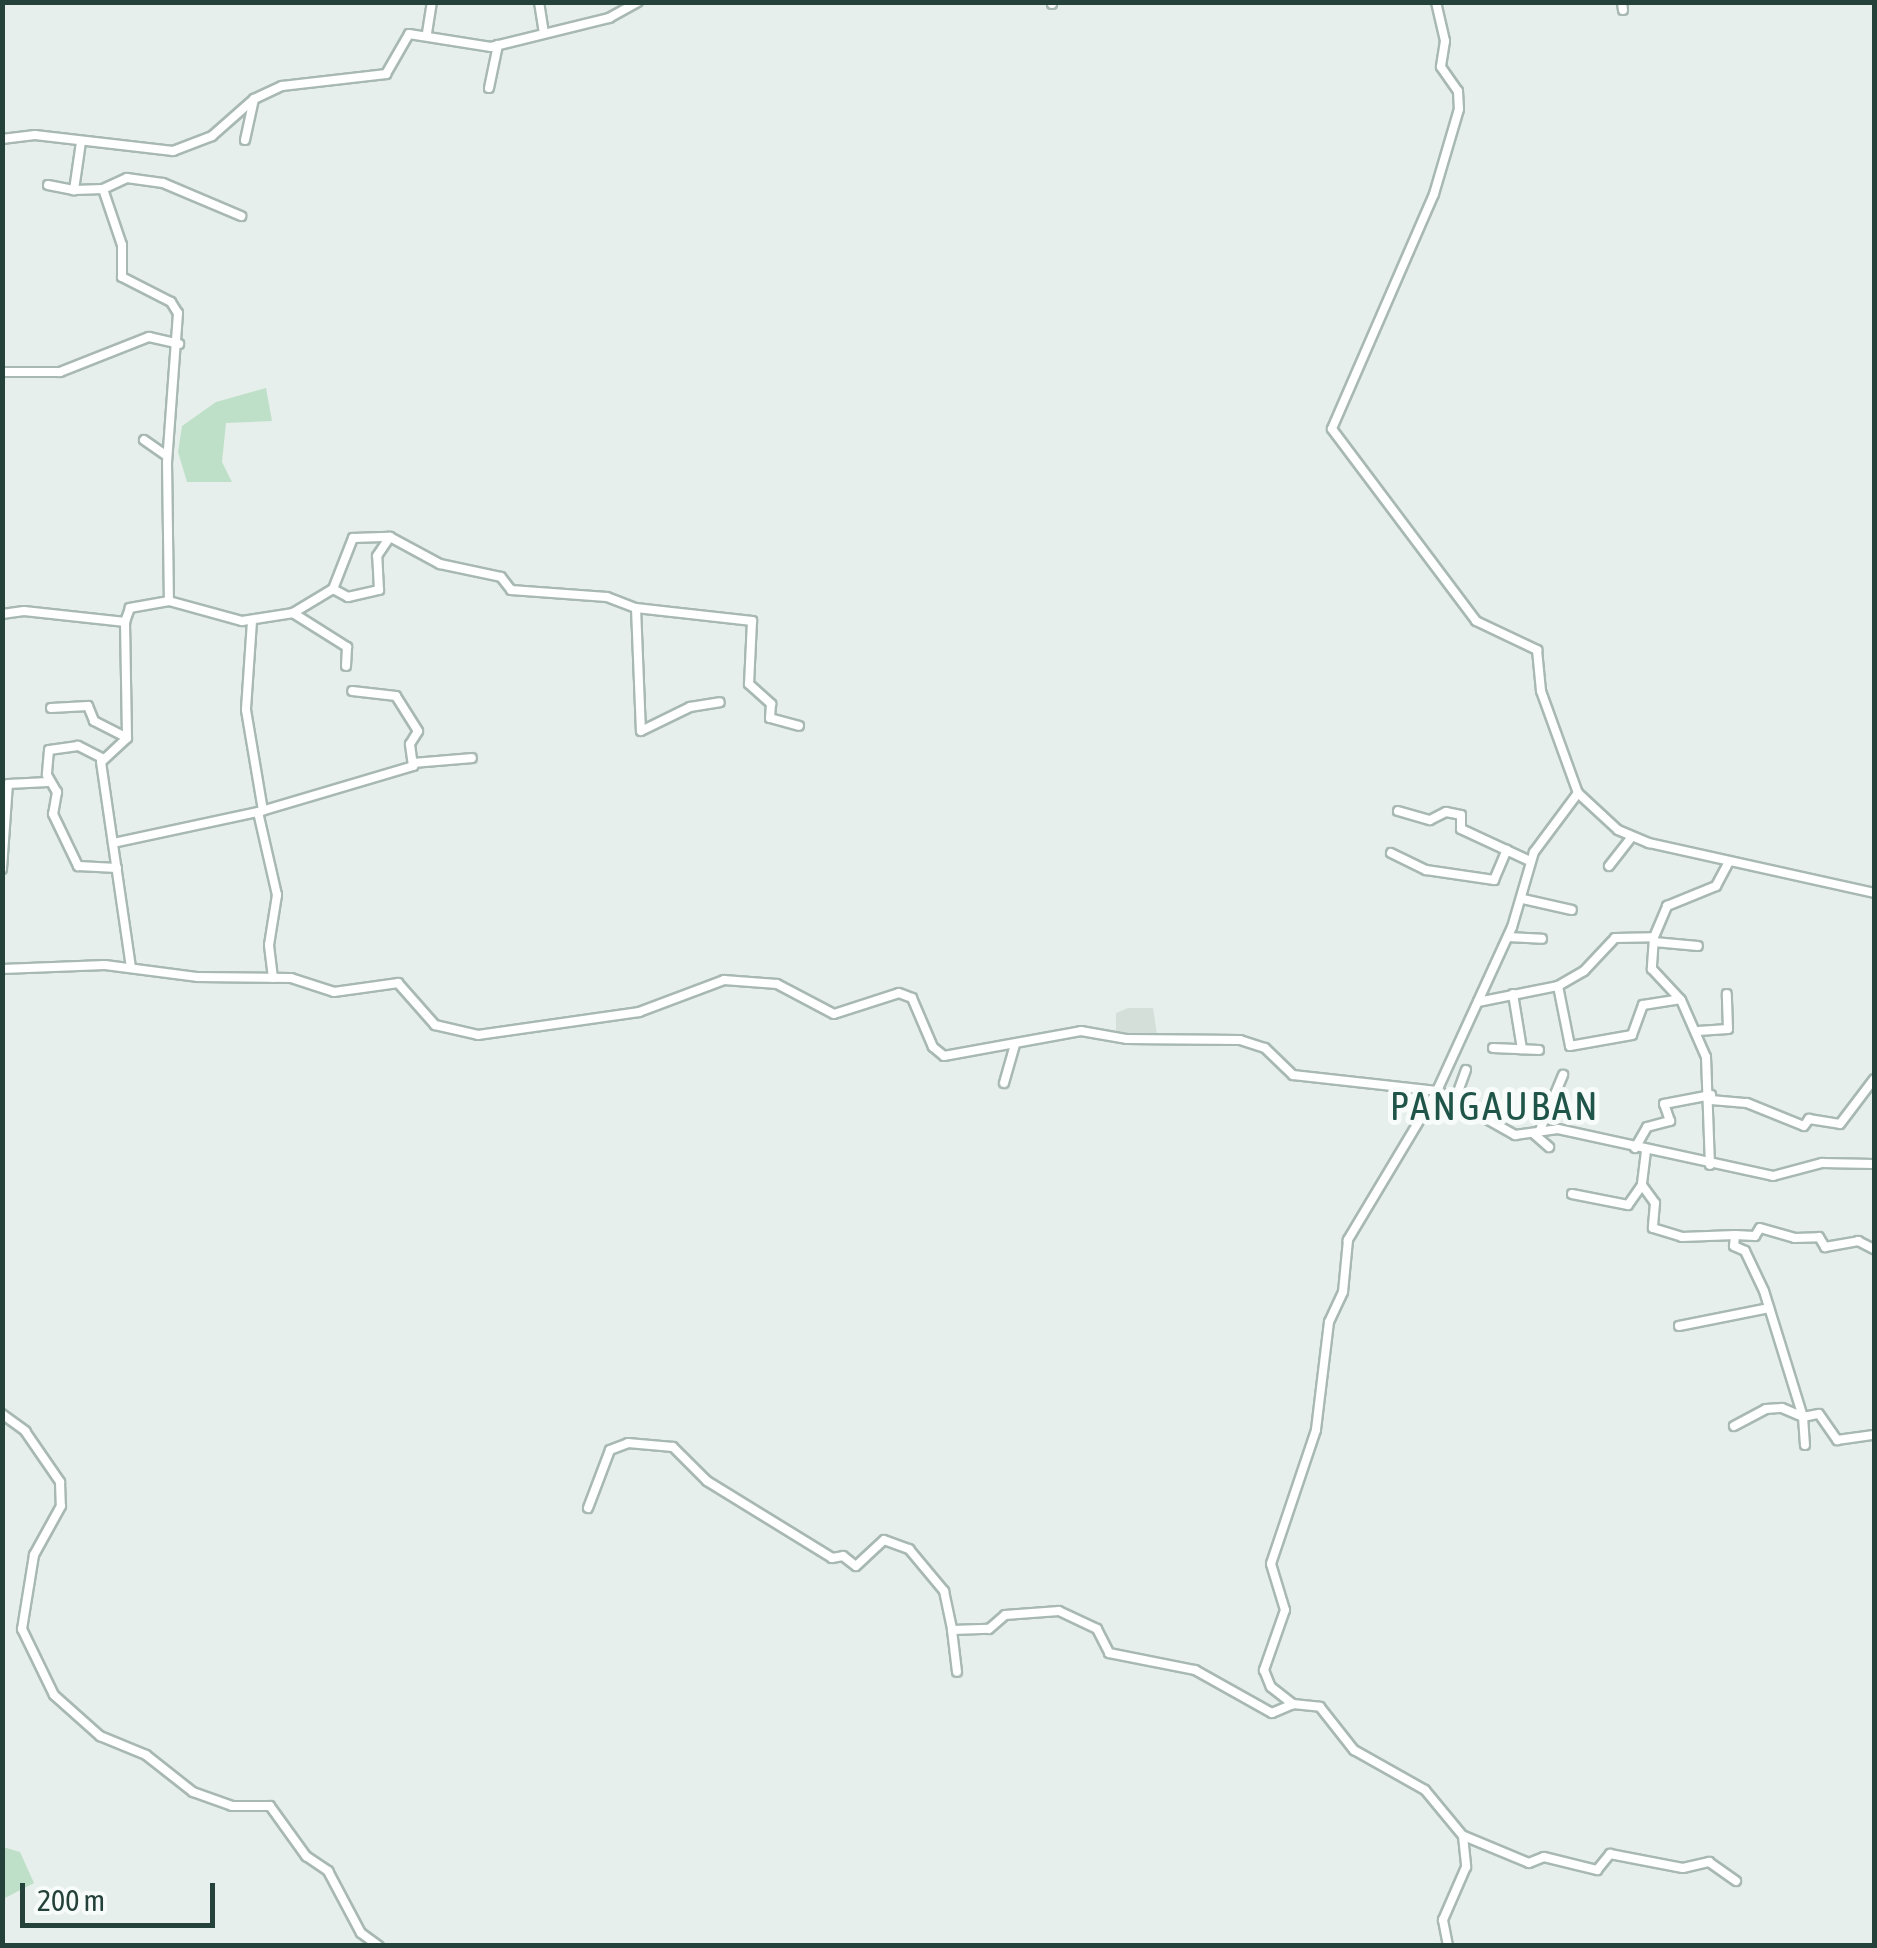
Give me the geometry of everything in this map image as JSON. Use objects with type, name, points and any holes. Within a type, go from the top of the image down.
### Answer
[{"type":"street","points":[[428,33],[432,2]]},
{"type":"street","points":[[539,2],[544,34]]},
{"type":"street","points":[[2,139],[35,135],[172,151],[212,136],[254,100],[308,80],[386,74],[401,41],[428,33],[478,48],[498,45],[609,18],[638,2]]},
{"type":"street","points":[[1436,2],[1445,41],[1441,66],[1458,90],[1459,109],[1434,194],[1337,415],[1334,433],[1457,599],[1494,633],[1538,655],[1541,691],[1578,793],[1632,837],[1728,863],[1874,893]]},
{"type":"street","points":[[489,88],[498,45]]},
{"type":"street","points":[[245,140],[254,100]]},
{"type":"street","points":[[74,190],[81,142]]},
{"type":"street","points":[[48,185],[74,190],[103,189],[126,178],[163,184],[240,216]]},
{"type":"street","points":[[103,189],[122,245],[122,277],[171,302],[179,344],[167,456],[169,601]]},
{"type":"street","points":[[2,372],[60,372],[148,337],[179,344]]},
{"type":"street","points":[[144,440],[167,456]]},
{"type":"street","points":[[333,589],[348,596],[379,590],[377,556],[390,538]]},
{"type":"street","points":[[127,738],[126,622],[130,608],[169,601],[252,621],[293,613],[333,589],[349,542],[390,538],[440,564],[500,577],[511,590],[607,598],[636,608],[752,621],[749,684],[772,705],[770,718],[799,726]]},
{"type":"street","points":[[636,608],[641,731],[690,706],[720,702]]},
{"type":"street","points":[[293,613],[347,647],[346,666]]},
{"type":"street","points":[[2,614],[126,622]]},
{"type":"street","points":[[252,621],[246,710],[277,896],[269,945],[273,978]]},
{"type":"street","points":[[352,692],[396,696],[418,731],[409,746],[414,763]]},
{"type":"street","points":[[51,708],[88,706],[94,721],[127,738]]},
{"type":"street","points":[[102,758],[127,738]]},
{"type":"street","points":[[102,758],[78,746],[49,750],[48,782],[57,792],[53,814],[78,866],[117,868]]},
{"type":"street","points":[[102,758],[131,967]]},
{"type":"street","points":[[113,843],[260,811],[414,763],[472,758]]},
{"type":"street","points":[[2,869],[8,784],[48,782]]},
{"type":"street","points":[[1293,1704],[1270,1686],[1264,1670],[1285,1610],[1270,1564],[1311,1448],[1329,1322],[1343,1292],[1348,1240],[1437,1092],[1508,937],[1523,899],[1530,861],[1578,793]]},
{"type":"street","points":[[1398,811],[1430,820],[1446,812],[1460,815],[1461,828],[1530,861]]},
{"type":"street","points":[[1609,866],[1632,837]]},
{"type":"street","points":[[1391,852],[1438,873],[1494,880],[1507,850]]},
{"type":"street","points":[[1710,1166],[1711,1097],[1698,1031],[1680,1000],[1652,969],[1654,939],[1666,906],[1716,886],[1728,863]]},
{"type":"street","points":[[1523,899],[1572,910]]},
{"type":"street","points":[[1508,937],[1542,939]]},
{"type":"street","points":[[1478,1002],[1558,986],[1615,938],[1698,946]]},
{"type":"street","points":[[2,970],[131,967],[198,977],[273,978],[334,992],[398,983],[435,1026],[478,1035],[639,1012],[724,980],[777,984],[834,1014],[907,994],[933,1047],[944,1056],[1082,1032],[1240,1040],[1265,1048],[1293,1075],[1437,1092],[1514,1135],[1538,1132],[1773,1176],[1822,1163],[1874,1164]]},
{"type":"street","points":[[1558,986],[1570,1046],[1632,1035],[1642,1005],[1680,1000]]},
{"type":"street","points":[[1514,994],[1522,1050]]},
{"type":"street","points":[[1698,1031],[1728,1029],[1727,994]]},
{"type":"street","points":[[1004,1082],[1014,1045]]},
{"type":"street","points":[[1493,1048],[1540,1050]]},
{"type":"street","points":[[1455,1100],[1466,1070]]},
{"type":"street","points":[[1538,1132],[1563,1075]]},
{"type":"street","points":[[1635,1148],[1647,1127],[1670,1121],[1664,1104],[1711,1097],[1747,1103],[1804,1126],[1810,1119],[1840,1124],[1874,1080]]},
{"type":"street","points":[[1538,1132],[1549,1147]]},
{"type":"street","points":[[1572,1194],[1628,1204],[1642,1185],[1646,1151]]},
{"type":"street","points":[[1642,1185],[1655,1203],[1653,1228],[1682,1238],[1756,1236],[1760,1228],[1795,1238],[1819,1237],[1824,1247],[1859,1242],[1874,1249]]},
{"type":"street","points":[[1734,1235],[1733,1246],[1745,1252],[1769,1308],[1803,1417],[1805,1445]]},
{"type":"street","points":[[1679,1326],[1769,1308]]},
{"type":"street","points":[[1734,1426],[1766,1409],[1803,1417],[1819,1414],[1837,1440],[1874,1435]]},
{"type":"street","points":[[2,1414],[25,1431],[60,1482],[61,1506],[34,1555],[22,1629],[54,1695],[100,1736],[146,1755],[193,1792],[232,1806],[270,1806],[306,1856],[328,1872],[362,1933],[379,1946]]},
{"type":"street","points":[[588,1508],[609,1450],[628,1443],[674,1447],[707,1481],[832,1558],[843,1556],[856,1566],[884,1540],[907,1547],[944,1592],[957,1672]]},
{"type":"street","points":[[952,1630],[989,1629],[1006,1614],[1054,1610],[1097,1629],[1112,1654],[1195,1670],[1272,1713],[1293,1704],[1320,1707],[1354,1750],[1425,1790],[1463,1836],[1494,1854],[1529,1863],[1542,1857],[1598,1870],[1608,1854],[1684,1868],[1712,1863],[1736,1881]]},
{"type":"street","points":[[1448,1946],[1443,1920],[1466,1867],[1463,1836]]},
{"type":"shaded area","points":[[1128,1008],[1153,1008],[1157,1035],[1116,1036],[1116,1013]]},
{"type":"green space","points":[[266,388],[272,421],[226,423],[222,462],[232,482],[187,482],[178,452],[182,426],[216,402]]},
{"type":"green space","points":[[3,1847],[20,1852],[34,1883],[3,1899]]},
{"type":"district","name":"PANGAUBAN","points":[[1495,1106]]}]
